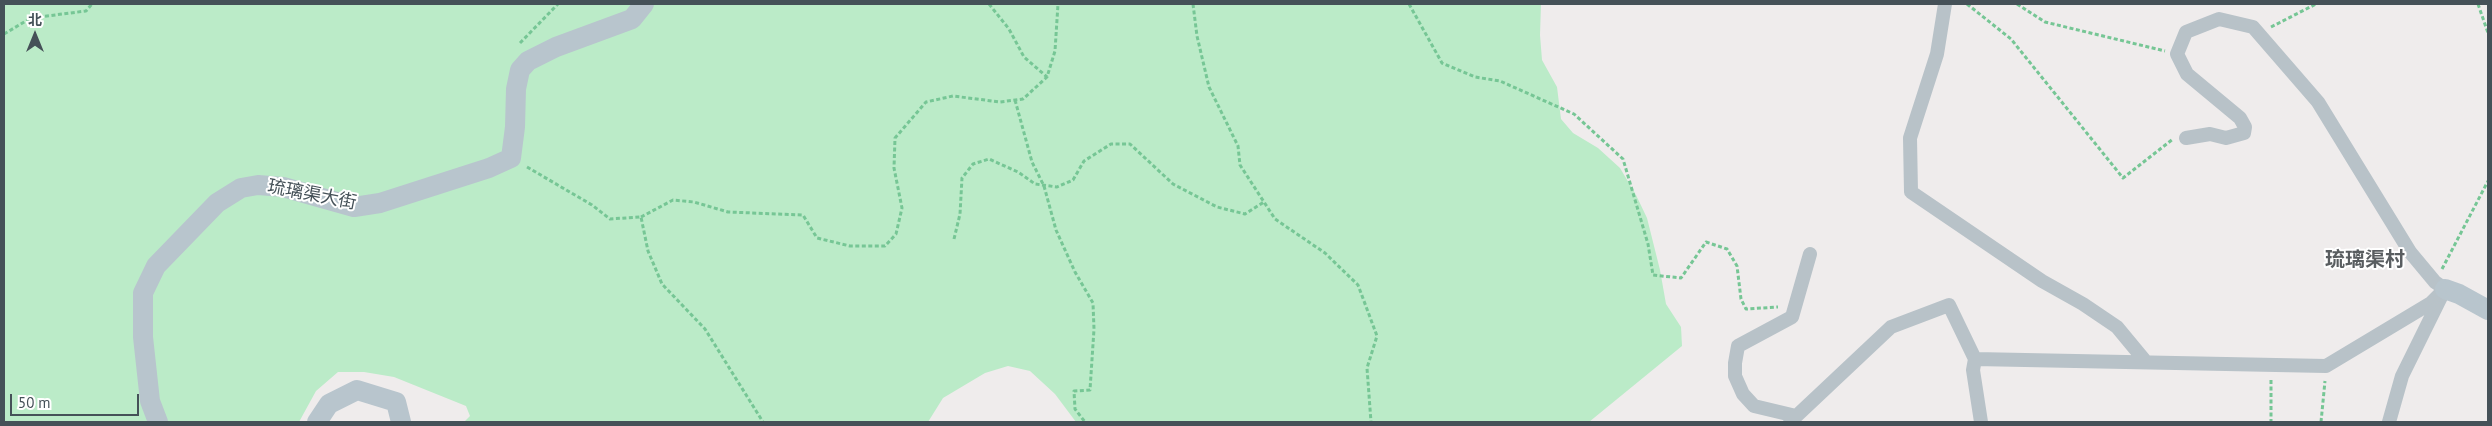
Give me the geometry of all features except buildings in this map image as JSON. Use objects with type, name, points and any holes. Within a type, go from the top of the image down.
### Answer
[{"type":"street","points":[[511,158],[515,127],[516,89],[520,70],[528,61],[556,46],[632,19],[644,4]]},
{"type":"street","points":[[1944,4],[1937,54],[1910,138],[1911,192],[2117,328],[2146,362]]},
{"type":"street","points":[[2186,138],[2210,134],[2226,138],[2244,133],[2245,127],[2240,118],[2187,74],[2176,54],[2186,32],[2219,19],[2254,27],[2318,102],[2410,252],[2440,286],[2488,310]]},
{"type":"street","name":"琉璃渠大街","points":[[158,422],[149,392],[143,337],[143,293],[156,266],[217,203],[241,188],[258,185],[282,187],[354,207],[380,203],[489,168],[511,158]]},
{"type":"street","points":[[1810,254],[1792,317],[1738,346],[1735,376],[1743,394],[1754,406],[1793,419],[1891,327],[1949,305],[1975,359],[1973,370],[1981,422]]},
{"type":"street","points":[[1975,359],[2326,366],[2431,303],[2440,286]]},
{"type":"street","points":[[2388,422],[2402,376],[2440,286]]},
{"type":"street","points":[[317,422],[329,404],[358,390],[396,402],[401,422]]},
{"type":"path","points":[[4,34],[31,18],[86,11],[92,4]]},
{"type":"path","points":[[519,44],[558,4]]},
{"type":"path","points":[[989,4],[1009,29],[1024,56],[1048,77]]},
{"type":"path","points":[[511,158],[592,205],[610,219],[641,217],[674,200],[694,202],[728,212],[803,215],[816,238],[850,246],[885,246],[896,234],[902,208],[894,168],[894,138],[926,102],[953,96],[1000,102],[1024,99],[1048,77],[1055,51],[1058,4]]},
{"type":"path","points":[[1193,4],[1197,36],[1209,88],[1238,146],[1240,165],[1275,219],[1325,253],[1358,284],[1377,336],[1367,368],[1371,422]]},
{"type":"path","points":[[1409,4],[1442,63],[1475,77],[1500,82],[1574,114],[1623,159],[1648,244],[1653,275],[1681,278],[1706,242],[1727,249],[1737,266],[1741,299],[1746,309],[1796,306]]},
{"type":"path","points":[[1967,4],[2011,39],[2123,178],[2172,139],[2186,138]]},
{"type":"path","points":[[2017,4],[2045,22],[2176,54]]},
{"type":"path","points":[[2259,34],[2316,4]]},
{"type":"path","points":[[2478,4],[2488,33]]},
{"type":"path","points":[[1015,100],[1032,162],[1044,186],[1056,230],[1075,272],[1093,304],[1094,329],[1090,390],[1074,391],[1075,409],[1084,422]]},
{"type":"path","points":[[954,239],[960,214],[962,178],[973,164],[989,159],[1018,172],[1035,184],[1057,187],[1073,180],[1084,161],[1111,144],[1130,144],[1173,184],[1217,208],[1244,214],[1264,202]]},
{"type":"path","points":[[2440,286],[2488,181]]},
{"type":"path","points":[[641,217],[648,251],[662,284],[705,329],[763,422]]},
{"type":"path","points":[[2271,364],[2271,422]]},
{"type":"path","points":[[2321,422],[2326,366]]},
{"type":"green space","points":[[4,4],[1541,4],[1540,35],[1542,60],[1557,87],[1561,119],[1573,133],[1598,148],[1620,168],[1636,195],[1647,218],[1666,304],[1681,327],[1682,346],[1589,422],[1076,422],[1055,394],[1030,371],[1008,366],[985,373],[943,398],[928,422],[464,422],[470,416],[466,406],[394,377],[364,372],[338,372],[316,391],[299,422],[4,422]]},
{"type":"district","name":"琉璃渠村","points":[[2365,260]]}]
